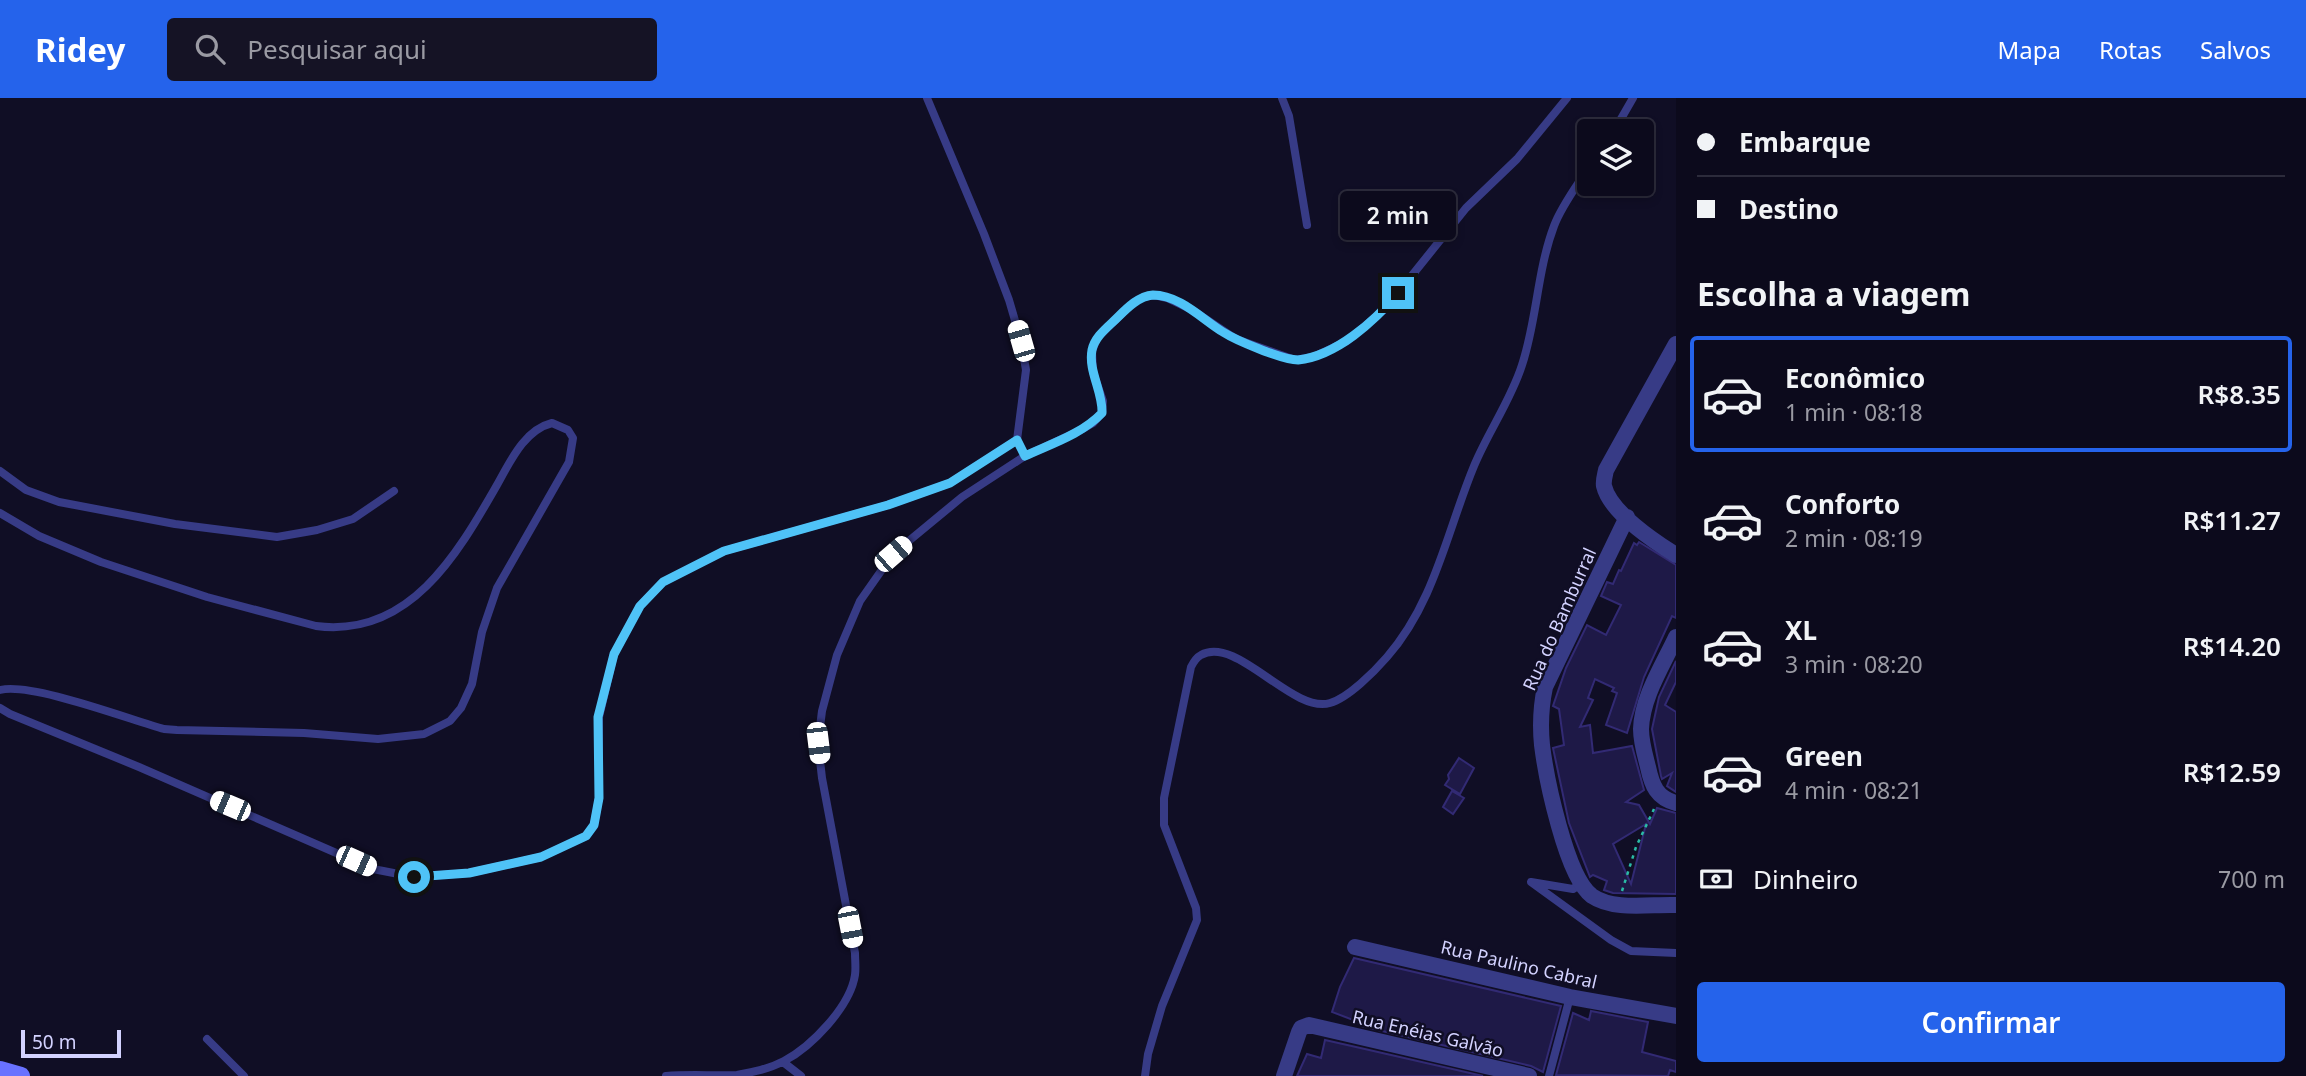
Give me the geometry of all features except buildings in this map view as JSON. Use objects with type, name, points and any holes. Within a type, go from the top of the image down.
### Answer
[{"type":"street","points":[[1676,344],[1606,470],[1604,480],[1608,497],[1627,517],[1676,555]]},
{"type":"street","name":"Rua do Bamburral","points":[[1581,884],[1569,859],[1557,816],[1542,745],[1541,704],[1550,676],[1627,517]]},
{"type":"street","points":[[1676,637],[1644,708],[1642,723],[1642,739],[1650,778],[1660,797],[1676,803]]},
{"type":"street","points":[[1581,884],[1594,897],[1619,905],[1676,905]]},
{"type":"street","name":"Rua Paulino Cabral","points":[[1355,947],[1570,997],[1676,1016]]},
{"type":"street","name":"Rua Enéias Galvão","points":[[1284,1076],[1301,1028],[1309,1026],[1529,1076]]},
{"type":"lane","points":[[927,98],[988,245],[1021,341],[1026,370],[1017,440],[1025,456]]},
{"type":"lane","points":[[1282,98],[1289,116],[1307,225]]},
{"type":"lane","points":[[666,1076],[733,1075],[761,1070],[783,1062],[803,1049],[835,1015],[847,997],[855,976],[855,953],[822,779],[818,743],[822,711],[836,655],[860,601],[893,554],[962,497],[1025,456],[1077,432],[1102,413],[1102,401],[1093,372],[1092,352],[1097,338],[1134,302],[1154,295],[1167,298],[1194,311],[1236,339],[1295,360],[1313,357],[1347,341],[1385,309],[1466,208],[1517,159],[1567,98]]},
{"type":"lane","points":[[1621,119],[1633,98]]},
{"type":"lane","points":[[1145,1076],[1148,1054],[1162,1006],[1197,920],[1196,908],[1164,825],[1164,798],[1191,667],[1200,656],[1212,652],[1231,655],[1310,703],[1327,704],[1344,698],[1387,657],[1412,624],[1428,595],[1475,464],[1521,367],[1554,225],[1577,187]]},
{"type":"lane","points":[[0,513],[58,544],[185,591],[316,626],[331,628],[358,625],[374,622],[406,606],[432,579],[466,535],[520,447],[532,434],[552,423],[568,430],[573,438],[569,462],[497,587],[482,632],[467,696],[456,715],[438,728],[424,734],[378,739],[304,733],[177,730],[155,727],[46,694],[8,688],[0,690]]},
{"type":"lane","points":[[0,708],[10,715],[151,772],[373,869],[414,877],[428,876],[469,873],[541,857],[586,836],[594,825],[599,798],[598,717],[614,654],[640,606],[663,582],[724,551],[888,505],[950,483],[1017,440]]},
{"type":"lane","points":[[0,471],[26,489],[59,502],[175,524],[277,537],[317,530],[353,519],[394,491]]},
{"type":"lane","points":[[1581,884],[1573,889],[1531,882],[1611,940],[1631,951],[1676,953]]},
{"type":"lane","points":[[1549,1076],[1570,997]]},
{"type":"lane","points":[[208,1039],[244,1076]]},
{"type":"lane","points":[[783,1062],[801,1076]]},
{"type":"path","points":[[1619,905],[1632,858],[1660,797]]},
{"type":"route","points":[[414,877],[469,873],[541,857],[586,836],[594,825],[599,798],[598,717],[614,654],[640,606],[663,582],[724,551],[888,505],[950,483],[1017,440],[1025,456],[1077,432],[1102,413],[1102,401],[1093,372],[1092,352],[1097,338],[1134,302],[1154,295],[1167,298],[1194,311],[1236,339],[1274,355],[1295,360],[1313,357],[1347,341],[1385,309],[1398,293]]}]
